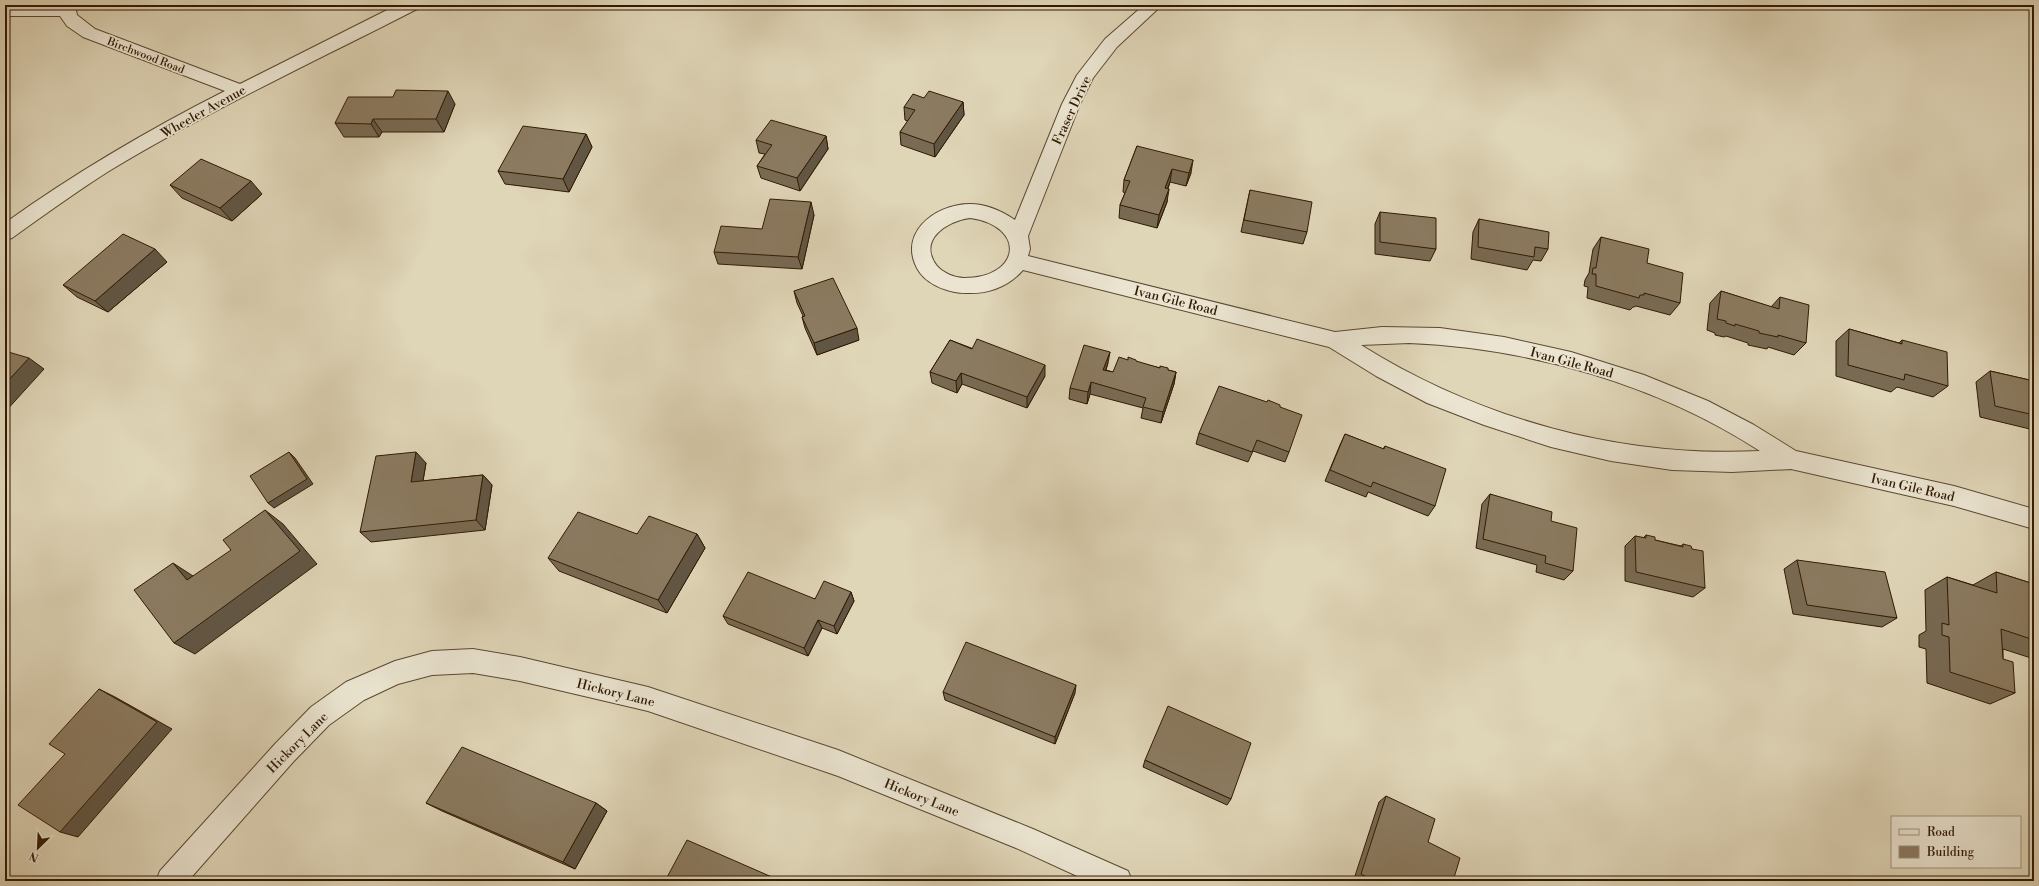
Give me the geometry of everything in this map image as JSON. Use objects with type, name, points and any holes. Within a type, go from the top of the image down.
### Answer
[{"type":"street","name":"Wheeler Avenue","points":[[5,233],[45,203],[97,170],[239,90],[411,5]]},
{"type":"street","name":"Fraser Drive","points":[[1017,261],[1020,249],[1018,236],[1071,104],[1086,75],[1111,43],[1154,5]]},
{"type":"street","name":"Birchwood Road","points":[[67,7],[70,19],[78,27],[89,33],[239,90]]},
{"type":"street","points":[[5,10],[67,7]]},
{"type":"street","points":[[1017,261],[1009,272],[997,281],[982,285],[965,286],[949,283],[935,276],[925,266],[921,254],[922,241],[928,229],[939,220],[953,213],[969,211],[985,212],[1000,217],[1011,226],[1018,236]]},
{"type":"street","name":"Ivan Gile Road","points":[[1017,261],[1335,340],[1382,370],[1435,397],[1492,419],[1551,438],[1611,451],[1672,460],[1732,462],[1791,459],[1954,496],[2034,519]]},
{"type":"street","name":"Ivan Gile Road","points":[[1335,340],[1390,335],[1446,337],[1502,344],[1560,357],[1617,374],[1675,396],[1733,424],[1791,459]]},
{"type":"street","name":"Hickory Lane","points":[[170,881],[284,753],[320,716],[355,691],[396,673],[432,663],[473,662],[520,668],[648,699],[845,766],[1024,838],[1118,881]]},
{"type":"building","points":[[396,90],[448,91],[436,119],[373,119],[371,124],[335,123],[348,97],[393,97]]},
{"type":"building","points":[[929,91],[963,102],[934,144],[900,132],[915,110],[904,107],[913,94],[924,98]]},
{"type":"building","points":[[771,120],[826,136],[797,178],[757,166],[772,145],[756,140]]},
{"type":"building","points":[[523,126],[586,134],[563,179],[498,171]]},
{"type":"building","points":[[1137,146],[1193,160],[1189,173],[1172,169],[1165,188],[1169,189],[1159,215],[1120,205],[1130,181],[1124,180]]},
{"type":"building","points":[[201,159],[251,181],[220,208],[170,185]]},
{"type":"building","points":[[1250,190],[1312,202],[1307,232],[1244,220]]},
{"type":"building","points":[[770,199],[811,202],[798,257],[714,252],[721,226],[762,229]]},
{"type":"building","points":[[1380,212],[1436,218],[1436,249],[1380,242]]},
{"type":"building","points":[[1479,219],[1549,232],[1548,249],[1535,247],[1534,257],[1478,247]]},
{"type":"building","points":[[123,234],[155,249],[95,301],[63,285]]},
{"type":"building","points":[[1601,237],[1649,249],[1647,263],[1683,273],[1680,303],[1644,293],[1644,295],[1640,295],[1639,298],[1596,286],[1596,274],[1592,274],[1593,268],[1596,268]]},
{"type":"building","points":[[833,278],[857,328],[814,343],[802,317],[805,316],[794,291]]},
{"type":"building","points":[[1721,291],[1779,309],[1780,297],[1809,305],[1806,343],[1778,335],[1778,337],[1759,333],[1759,331],[1735,324],[1735,326],[1726,323],[1726,321],[1717,319]]},
{"type":"building","points":[[1849,329],[1902,344],[1902,340],[1947,352],[1948,386],[1905,374],[1904,380],[1848,365]]},
{"type":"building","points":[[977,339],[1045,365],[1027,397],[961,373],[956,381],[930,372],[950,340],[972,349]]},
{"type":"building","points":[[1084,345],[1110,352],[1103,370],[1113,372],[1119,357],[1128,360],[1128,357],[1160,368],[1160,366],[1168,368],[1168,370],[1176,372],[1163,412],[1143,407],[1146,398],[1091,382],[1088,392],[1070,388]]},
{"type":"building","points":[[5,351],[29,358],[5,384]]},
{"type":"building","points":[[1990,371],[2034,381],[2034,415],[1995,406]]},
{"type":"building","points":[[1219,386],[1267,402],[1268,400],[1280,405],[1280,407],[1302,415],[1289,452],[1257,440],[1252,452],[1199,433]]},
{"type":"building","points":[[1345,434],[1384,449],[1385,446],[1446,469],[1435,506],[1373,482],[1371,487],[1330,470]]},
{"type":"building","points":[[289,452],[307,479],[268,503],[250,476]]},
{"type":"building","points":[[416,452],[411,482],[483,475],[476,520],[360,532],[376,456]]},
{"type":"building","points":[[1490,494],[1552,512],[1551,521],[1577,528],[1573,571],[1545,563],[1546,556],[1483,539]]},
{"type":"building","points":[[265,510],[300,551],[174,643],[134,590],[173,563],[187,580],[231,550],[223,540]]},
{"type":"building","points":[[578,512],[637,534],[649,516],[697,534],[658,600],[548,558]]},
{"type":"building","points":[[1646,535],[1655,537],[1655,540],[1683,547],[1683,544],[1691,546],[1692,549],[1703,551],[1705,588],[1636,572],[1635,536],[1646,538]]},
{"type":"building","points":[[1797,560],[1885,572],[1897,618],[1807,605]]},
{"type":"building","points":[[748,572],[815,599],[824,581],[851,592],[834,626],[818,620],[804,648],[723,616]]},
{"type":"building","points":[[1996,572],[2034,584],[2034,640],[2001,629],[2003,659],[2013,662],[2015,693],[1950,672],[1949,637],[1942,635],[1942,623],[1949,625],[1947,577],[1997,593]]},
{"type":"building","points":[[966,642],[1076,685],[1055,737],[943,692]]},
{"type":"building","points":[[99,689],[157,722],[60,832],[18,805],[65,754],[49,744]]},
{"type":"building","points":[[1168,706],[1251,743],[1231,799],[1145,760]]},
{"type":"building","points":[[462,747],[596,803],[563,862],[426,803]]},
{"type":"building","points":[[1386,796],[1435,819],[1428,842],[1460,858],[1453,881],[1375,881],[1361,874]]},
{"type":"building","points":[[687,840],[781,881],[665,881]]}]
